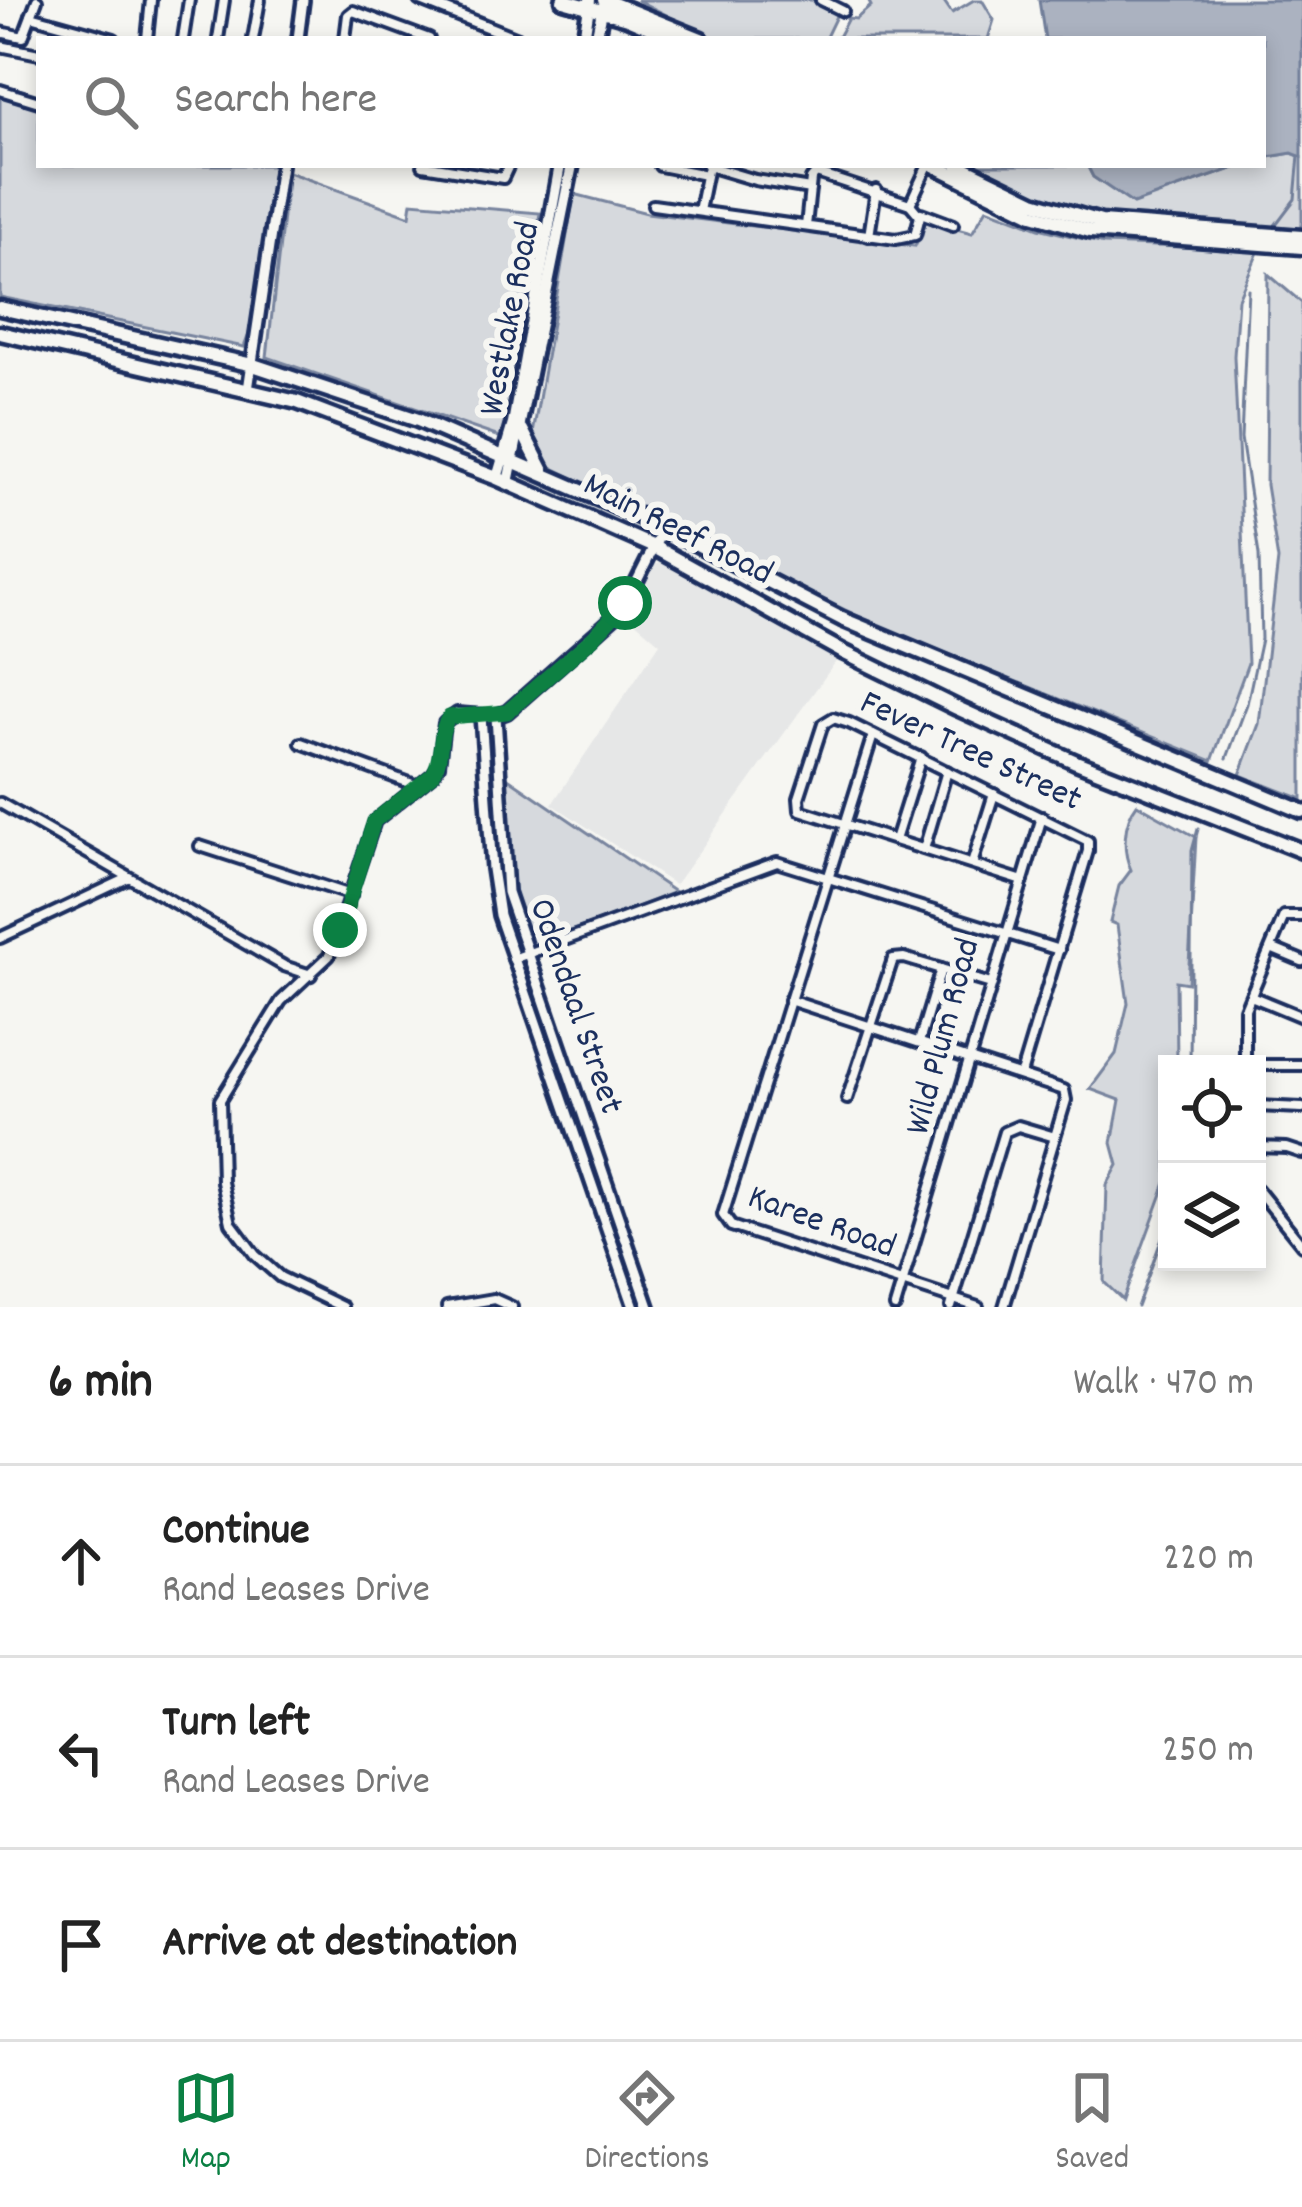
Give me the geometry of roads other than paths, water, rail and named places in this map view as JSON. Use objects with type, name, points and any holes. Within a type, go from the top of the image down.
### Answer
[{"type":"main road","points":[[563,0],[633,6],[695,36]]},
{"type":"main road","points":[[585,36],[598,4]]},
{"type":"main road","points":[[596,36],[598,4]]},
{"type":"main road","points":[[598,4],[670,36]]},
{"type":"main road","name":"Westlake Road","points":[[509,457],[559,168]]},
{"type":"main road","name":"Westlake Road","points":[[502,480],[522,430],[571,168]]},
{"type":"main road","points":[[937,168],[1033,214],[1090,231],[1302,247]]},
{"type":"main road","points":[[964,168],[1034,202],[1101,222],[1302,237]]},
{"type":"main road","name":"Main Reef Road","points":[[0,308],[253,364],[351,395],[544,472],[664,527],[842,619],[1302,811]]},
{"type":"main road","name":"Main Reef Road","points":[[0,333],[248,390],[345,419],[502,480],[654,547],[843,652],[958,708],[1076,762],[1302,851]]},
{"type":"main road","points":[[522,430],[544,472]]},
{"type":"street","points":[[0,32],[23,37],[37,0]]},
{"type":"street","points":[[147,36],[151,0]]},
{"type":"street","points":[[183,36],[189,0]]},
{"type":"street","points":[[218,36],[224,0]]},
{"type":"street","points":[[254,36],[260,0]]},
{"type":"street","points":[[298,36],[303,0]]},
{"type":"street","points":[[420,0],[510,36]]},
{"type":"street","points":[[821,0],[843,11]]},
{"type":"street","points":[[346,36],[353,11],[421,36]]},
{"type":"street","points":[[31,16],[103,36]]},
{"type":"street","points":[[387,36],[389,22]]},
{"type":"street","points":[[0,46],[36,54]]},
{"type":"street","points":[[0,90],[36,101]]},
{"type":"street","points":[[248,390],[281,168]]},
{"type":"street","points":[[441,168],[503,178],[508,168]]},
{"type":"street","points":[[910,203],[929,168]]},
{"type":"street","points":[[699,212],[707,169],[810,189]]},
{"type":"street","points":[[806,226],[812,176],[818,172],[910,203],[919,213],[953,225]]},
{"type":"street","points":[[869,236],[876,190]]},
{"type":"street","points":[[653,205],[869,236],[911,237],[919,230],[919,213]]},
{"type":"street","points":[[342,1307],[280,1277],[255,1256],[231,1223],[221,1181],[219,1109],[223,1092],[275,1010],[334,946],[374,821],[419,787],[439,765],[444,723],[470,712],[496,716],[507,712],[614,617],[664,527]]},
{"type":"street","points":[[481,716],[494,896],[514,959]]},
{"type":"street","name":"Odendaal Street","points":[[496,716],[503,868],[526,954],[649,1307]]},
{"type":"street","name":"Fever Tree Street","points":[[844,825],[803,812],[798,801],[823,724],[837,719],[1085,838],[1089,846],[1021,1074]]},
{"type":"street","points":[[873,735],[789,1000],[1058,1085],[1066,1092],[1004,1307]]},
{"type":"street","points":[[302,742],[419,787]]},
{"type":"street","points":[[895,839],[921,757]]},
{"type":"street","points":[[924,849],[947,771]]},
{"type":"street","points":[[972,865],[994,794]]},
{"type":"street","points":[[0,802],[284,965],[311,975]]},
{"type":"street","points":[[1042,817],[1006,933],[1059,950]]},
{"type":"street","points":[[844,825],[1023,881]]},
{"type":"street","points":[[200,846],[351,895]]},
{"type":"street","name":"Wild Plum Road","points":[[514,959],[772,863],[790,864],[1006,933],[895,1307]]},
{"type":"street","points":[[0,938],[130,878]]},
{"type":"street","points":[[1245,1055],[1245,1012],[1251,996],[1284,916],[1302,916]]},
{"type":"street","points":[[1271,948],[1302,961]]},
{"type":"street","points":[[847,1099],[893,959],[904,958],[992,984]]},
{"type":"street","name":"Odendaal Street","points":[[514,959],[634,1307]]},
{"type":"street","points":[[920,1042],[940,968]]},
{"type":"street","points":[[1251,996],[1302,1017]]},
{"type":"street","name":"Karee Road","points":[[789,1000],[723,1215],[731,1226],[952,1303],[978,1307]]},
{"type":"street","points":[[1266,1065],[1302,1065]]},
{"type":"street","points":[[1266,1106],[1302,1108]]},
{"type":"street","points":[[952,1303],[1004,1132],[1018,1126],[1055,1137]]},
{"type":"street","points":[[1266,1148],[1302,1153]]},
{"type":"street","points":[[1266,1200],[1302,1245]]},
{"type":"street","points":[[447,1307],[494,1299],[512,1307]]},
{"type":"waterway","points":[[1273,228],[1295,199],[1299,156]]},
{"type":"waterway","points":[[1227,758],[1247,704],[1261,639],[1259,555],[1241,438],[1248,289]]},
{"type":"waterway","points":[[1190,1055],[1192,851],[1198,829]]},
{"type":"waterway","points":[[1137,1307],[1158,1249]]}]
